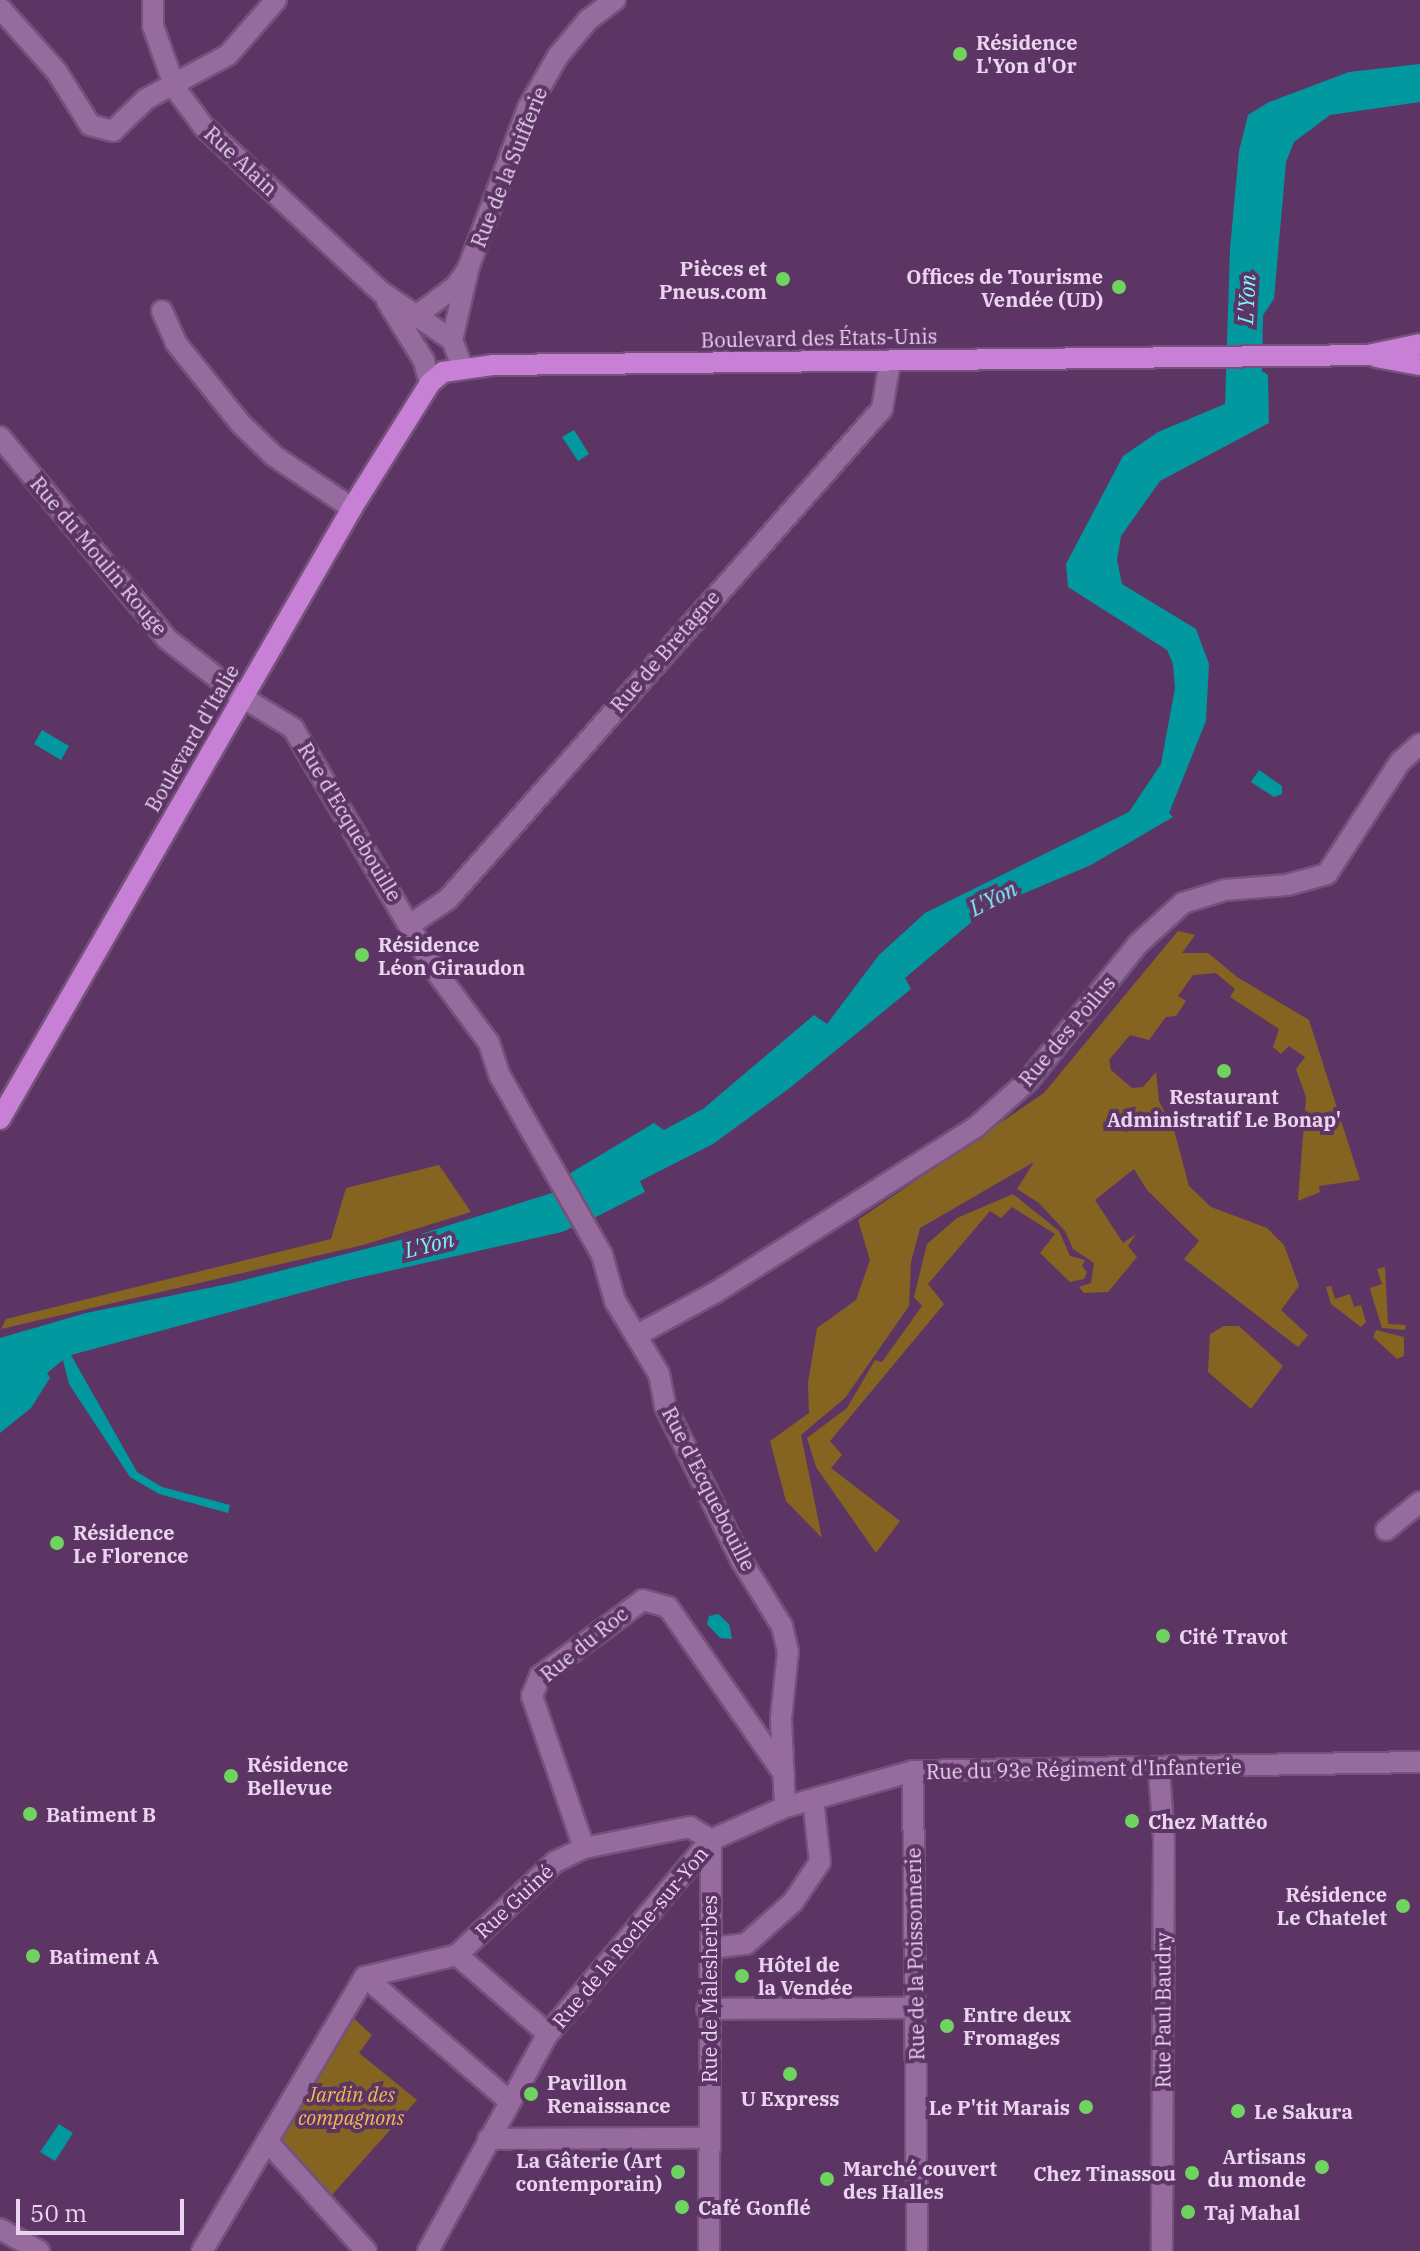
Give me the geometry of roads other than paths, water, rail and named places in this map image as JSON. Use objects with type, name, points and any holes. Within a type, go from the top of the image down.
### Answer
[{"type":"main road","points":[[1368,355],[1420,344]]},
{"type":"main road","name":"Boulevard des États-Unis","points":[[430,383],[443,372],[463,368],[1368,355]]},
{"type":"main road","points":[[1368,355],[1420,365]]},
{"type":"main road","name":"Boulevard d'Italie","points":[[0,1119],[352,508],[430,383]]},
{"type":"street","name":"Rue Alain","points":[[153,0],[153,26],[175,88],[204,127],[409,320],[452,340]]},
{"type":"street","points":[[0,8],[57,72],[90,125],[113,131],[146,99],[175,88],[228,55],[276,0]]},
{"type":"street","name":"Rue de la Suifferie","points":[[452,340],[469,266],[528,108],[558,56],[588,20],[615,0]]},
{"type":"street","name":"Rue de la Suifferie","points":[[409,320],[456,286],[469,266]]},
{"type":"street","points":[[162,311],[176,343],[240,423],[274,456],[352,508]]},
{"type":"street","name":"Rue Alain","points":[[409,320],[430,383]]},
{"type":"street","points":[[452,340],[463,368]]},
{"type":"street","name":"Rue de Bretagne","points":[[411,924],[448,899],[882,409],[890,361]]},
{"type":"street","name":"Rue du Moulin Rouge","points":[[0,437],[167,639],[242,697]]},
{"type":"street","name":"Rue d'Ecquebouille","points":[[242,697],[293,728],[411,924],[435,970],[489,1043],[500,1076],[602,1255],[615,1301],[659,1374],[665,1406],[741,1560],[782,1626],[788,1651],[781,1719],[785,1807]]},
{"type":"street","name":"Rue des Poilus","points":[[637,1335],[716,1292],[976,1127],[1029,1080],[1138,944],[1183,903],[1225,890],[1287,885],[1327,874],[1400,762],[1420,744]]},
{"type":"street","points":[[1386,1530],[1420,1502]]},
{"type":"street","name":"Rue du Roc","points":[[584,1848],[533,1708],[540,1676],[630,1606],[653,1600],[668,1607],[745,1723],[784,1774]]},
{"type":"street","points":[[745,1723],[781,1719]]},
{"type":"street","name":"Rue du 93e Régiment d'Infanterie","points":[[711,1840],[785,1807],[913,1771],[1159,1770],[1420,1762]]},
{"type":"street","name":"Rue Paul Baudry","points":[[1159,1770],[1164,1840],[1162,2251]]},
{"type":"street","name":"Rue de la Poissonnerie","points":[[913,1771],[917,2251]]},
{"type":"street","points":[[712,1948],[746,1944],[799,1892],[820,1862],[813,1799]]},
{"type":"street","name":"Rue Guiné","points":[[457,1955],[546,1870],[584,1848],[690,1827],[711,1840]]},
{"type":"street","name":"Rue de Malesherbes","points":[[709,2251],[707,2009],[712,1948],[711,1840]]},
{"type":"street","name":"Rue de la Roche-sur-Yon","points":[[428,2251],[548,2034],[711,1840]]},
{"type":"street","points":[[202,2251],[365,1977],[457,1955],[548,2034]]},
{"type":"street","points":[[365,1977],[509,2101]]},
{"type":"street","points":[[707,2009],[915,2008]]},
{"type":"street","points":[[488,2139],[708,2138]]},
{"type":"street","points":[[267,2141],[366,2251]]},
{"type":"street","points":[[0,2229],[39,2251]]},
{"type":"water","name":"L'Yon","points":[[1420,64],[1420,102],[1330,115],[1294,142],[1286,162],[1274,299],[1263,315],[1262,371],[1268,375],[1269,423],[1160,481],[1121,536],[1117,560],[1122,584],[1196,629],[1209,664],[1206,721],[1169,813],[1173,817],[1091,865],[987,909],[905,978],[911,989],[791,1087],[713,1144],[640,1181],[645,1192],[594,1218],[562,1232],[345,1281],[71,1355],[137,1472],[162,1487],[230,1505],[228,1513],[159,1494],[130,1477],[69,1384],[63,1360],[47,1373],[50,1378],[31,1408],[0,1433],[0,1338],[86,1313],[233,1283],[408,1238],[552,1193],[572,1172],[654,1123],[664,1130],[703,1109],[814,1015],[827,1024],[879,955],[925,913],[1129,812],[1161,764],[1175,688],[1173,664],[1167,650],[1068,587],[1066,564],[1123,456],[1158,432],[1225,404],[1230,249],[1239,151],[1248,115],[1269,102],[1349,72]]},
{"type":"water","points":[[574,430],[589,454],[578,461],[562,437]]},
{"type":"water","points":[[42,730],[69,746],[61,760],[34,744]]},
{"type":"water","points":[[1259,770],[1282,786],[1282,794],[1274,797],[1251,782]]},
{"type":"water","points":[[718,1614],[729,1624],[732,1639],[720,1638],[707,1624],[709,1616]]},
{"type":"water","points":[[59,2124],[73,2133],[55,2161],[40,2152]]},
{"type":"place","name":"Résidence L'Yon d'Or","points":[[960,54]]},
{"type":"place","name":"Pièces et Pneus.com","points":[[783,279]]},
{"type":"place","name":"Offices de Tourisme Vendée (UD)","points":[[1119,287]]},
{"type":"place","name":"Résidence Léon Giraudon","points":[[362,955]]},
{"type":"place","name":"Restaurant Administratif Le Bonap'","points":[[1224,1071]]},
{"type":"place","name":"Résidence Le Florence","points":[[57,1543]]},
{"type":"place","name":"Cité Travot","points":[[1163,1636]]},
{"type":"place","name":"Résidence Bellevue","points":[[231,1776]]},
{"type":"place","name":"Batiment B","points":[[30,1814]]},
{"type":"place","name":"Chez Mattéo","points":[[1132,1821]]},
{"type":"place","name":"Résidence Le Chatelet","points":[[1403,1906]]},
{"type":"place","name":"Batiment A","points":[[33,1956]]},
{"type":"place","name":"Hôtel de la Vendée","points":[[742,1976]]},
{"type":"place","name":"Entre deux Fromages","points":[[947,2026]]},
{"type":"place","name":"U Express","points":[[790,2074]]},
{"type":"place","name":"Pavillon Renaissance","points":[[531,2094]]},
{"type":"place","name":"Le P'tit Marais","points":[[1086,2107]]},
{"type":"place","name":"Le Sakura","points":[[1238,2111]]},
{"type":"place","name":"Artisans du monde","points":[[1322,2167]]},
{"type":"place","name":"La Gâterie (Art contemporain)","points":[[678,2172]]},
{"type":"place","name":"Chez Tinassou","points":[[1192,2173]]},
{"type":"place","name":"Marché couvert des Halles","points":[[827,2179]]},
{"type":"place","name":"Café Gonflé","points":[[682,2207]]},
{"type":"place","name":"Taj Mahal","points":[[1188,2212]]},
{"type":"park label","name":"Jardin des compagnons","points":[[351,2106]]}]
